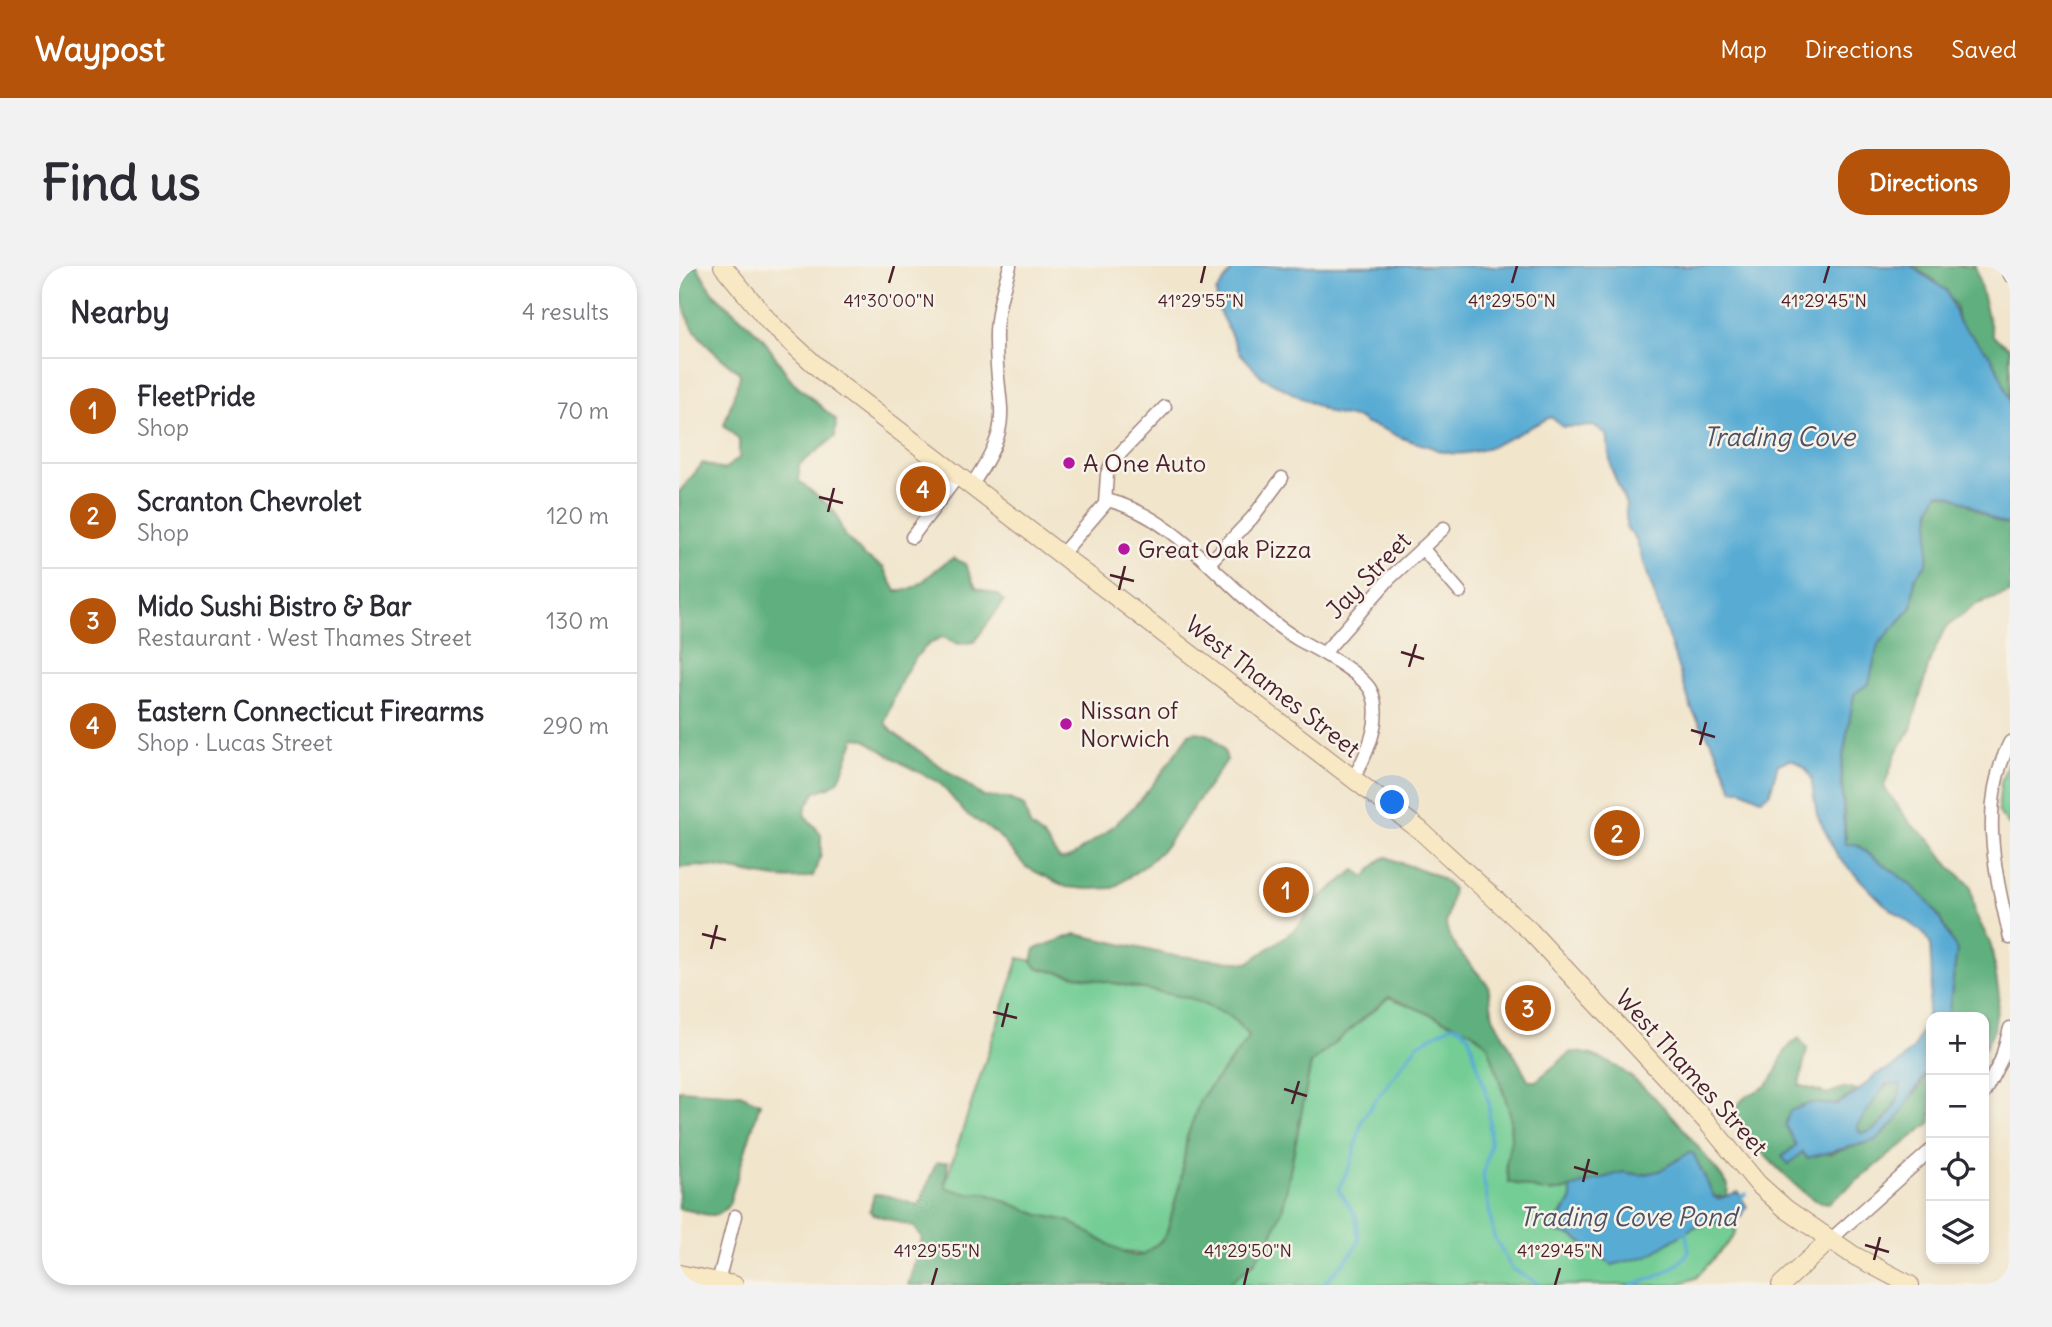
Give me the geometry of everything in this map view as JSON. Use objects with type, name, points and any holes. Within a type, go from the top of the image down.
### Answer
[{"type":"main road","name":"West Thames Street","points":[[723,266],[770,323],[810,361],[1420,830],[1530,931],[1707,1122],[1758,1184],[1786,1209],[1860,1260],[1910,1285]]},
{"type":"main road","points":[[1781,1285],[1830,1240]]},
{"type":"main road","points":[[679,1274],[726,1283]]},
{"type":"street","points":[[912,537],[994,450],[1002,427],[996,335],[1010,266]]},
{"type":"street","points":[[2007,266],[2010,275]]},
{"type":"street","points":[[1061,555],[1103,508],[1107,500],[1107,474],[1112,461],[1165,407]]},
{"type":"street","points":[[1209,563],[1252,518],[1282,478]]},
{"type":"street","points":[[1107,500],[1140,512],[1209,563],[1266,617],[1324,653],[1368,686],[1375,702],[1372,731],[1353,779]]},
{"type":"street","name":"Jay Street","points":[[1324,653],[1390,578],[1444,527]]},
{"type":"street","points":[[1422,548],[1460,592]]},
{"type":"street","points":[[2010,742],[1997,776],[1990,830],[2010,937]]},
{"type":"street","points":[[1989,1083],[2001,1060],[2010,1028]]},
{"type":"street","points":[[1830,1240],[1926,1154]]},
{"type":"street","points":[[726,1283],[735,1216]]},
{"type":"green space","points":[[679,266],[697,266],[712,292],[762,337],[791,380],[836,420],[835,437],[799,465],[799,481],[836,514],[844,535],[864,556],[883,567],[896,591],[913,588],[954,558],[965,564],[976,588],[998,595],[1004,601],[974,642],[959,644],[943,637],[921,651],[905,673],[885,723],[894,733],[984,797],[1007,798],[1024,806],[1030,826],[1044,837],[1060,860],[1075,855],[1119,822],[1156,781],[1189,734],[1195,732],[1207,735],[1222,748],[1227,760],[1165,847],[1146,865],[1113,888],[1066,887],[1026,867],[997,834],[965,813],[940,783],[864,739],[855,738],[839,780],[815,792],[806,807],[805,816],[821,834],[821,855],[813,876],[780,878],[713,867],[679,868],[679,492],[703,463],[723,470],[739,458],[739,440],[724,425],[740,377],[739,372],[712,350],[693,328],[682,301]]},
{"type":"green space","points":[[1911,266],[1975,266],[1993,336],[2010,348],[2010,402],[1996,365],[1958,321],[1955,305],[1934,280]]},
{"type":"green space","points":[[1938,493],[1957,498],[2001,523],[2008,524],[2010,520],[2010,593],[1977,604],[1945,628],[1930,660],[1911,729],[1896,753],[1884,787],[1911,824],[1931,841],[1950,867],[1970,885],[1975,913],[1991,945],[1999,995],[1994,1030],[1989,1040],[1989,1012],[1949,1012],[1957,950],[1936,912],[1906,881],[1856,844],[1843,844],[1846,840],[1841,769],[1854,694],[1869,683],[1878,645],[1912,607],[1915,577],[1927,563],[1931,508]]},
{"type":"green space","points":[[2010,757],[2010,826],[1998,812],[2001,782]]},
{"type":"green space","points":[[1387,857],[1431,873],[1453,889],[1446,924],[1448,933],[1457,949],[1488,985],[1493,1017],[1529,1081],[1536,1081],[1571,1052],[1593,1055],[1615,1066],[1659,1102],[1698,1146],[1728,1185],[1727,1196],[1714,1197],[1693,1154],[1689,1153],[1659,1171],[1641,1175],[1623,1172],[1561,1191],[1543,1191],[1509,1182],[1506,1165],[1511,1139],[1510,1113],[1488,1045],[1471,1031],[1389,997],[1311,1063],[1283,1207],[1273,1233],[1253,1264],[1227,1285],[908,1285],[922,1238],[914,1227],[870,1211],[874,1194],[919,1205],[936,1163],[948,1162],[945,1184],[947,1188],[968,1194],[985,1193],[1039,1215],[1069,1221],[1118,1250],[1134,1256],[1143,1255],[1163,1239],[1167,1232],[1181,1180],[1187,1137],[1201,1098],[1247,1041],[1249,1035],[1230,1016],[1189,998],[1037,968],[1032,961],[1035,949],[1076,934],[1170,955],[1248,963],[1297,928],[1317,900],[1355,870],[1365,877],[1381,859]]},
{"type":"green space","points":[[1019,958],[1032,961],[1037,968],[1189,998],[1230,1016],[1249,1035],[1201,1098],[1187,1137],[1181,1180],[1167,1232],[1163,1239],[1143,1255],[1118,1250],[1069,1221],[1039,1215],[985,1193],[968,1194],[947,1188],[945,1184]]},
{"type":"green space","points":[[1389,997],[1471,1031],[1488,1045],[1510,1113],[1511,1139],[1506,1165],[1509,1182],[1552,1192],[1570,1188],[1572,1199],[1554,1223],[1556,1232],[1573,1236],[1613,1265],[1694,1227],[1730,1221],[1736,1227],[1734,1236],[1696,1278],[1675,1285],[1227,1285],[1253,1264],[1273,1233],[1283,1207],[1311,1063]]},
{"type":"green space","points":[[1799,1038],[1807,1049],[1799,1085],[1827,1094],[1843,1088],[1858,1090],[1835,1105],[1811,1103],[1796,1145],[1782,1157],[1802,1152],[1829,1154],[1876,1140],[1919,1088],[1926,1075],[1926,1126],[1829,1203],[1813,1199],[1795,1184],[1757,1147],[1733,1116],[1745,1098],[1769,1083],[1792,1043]]},
{"type":"green space","points":[[1893,1083],[1901,1085],[1900,1092],[1888,1116],[1875,1128],[1860,1133],[1857,1126],[1871,1100],[1881,1089]]},
{"type":"green space","points":[[679,1090],[740,1094],[760,1103],[729,1204],[719,1214],[707,1215],[679,1209]]},
{"type":"water","name":"Trading Cove","points":[[1235,266],[1911,266],[1947,291],[1958,321],[1991,356],[2010,402],[2010,520],[2008,524],[2001,523],[1958,498],[1938,493],[1931,508],[1927,563],[1915,577],[1912,607],[1878,645],[1869,683],[1854,694],[1841,769],[1845,844],[1856,844],[1916,889],[1935,912],[1957,950],[1949,1012],[1927,1012],[1932,981],[1930,943],[1923,933],[1883,903],[1838,857],[1817,815],[1811,777],[1804,767],[1791,759],[1778,764],[1770,793],[1761,799],[1742,790],[1733,790],[1716,750],[1692,710],[1635,537],[1626,528],[1626,504],[1611,468],[1607,435],[1595,426],[1563,427],[1551,417],[1495,445],[1465,453],[1450,453],[1404,439],[1360,419],[1330,413],[1262,377],[1240,353],[1218,309],[1216,292]]},
{"type":"water","name":"Trading Cove","points":[[1926,1020],[1926,1073],[1896,1121],[1876,1140],[1807,1158],[1802,1152],[1789,1164],[1782,1157],[1796,1145],[1785,1125],[1790,1111],[1811,1103],[1835,1105],[1854,1095],[1875,1075],[1897,1065],[1914,1048]],"holes":[[[1886,1084],[1901,1085],[1888,1116],[1875,1128],[1860,1133],[1857,1126]]]},
{"type":"water","name":"Trading Cove Pond","points":[[1693,1153],[1714,1197],[1718,1199],[1738,1192],[1747,1207],[1740,1217],[1694,1227],[1648,1256],[1612,1265],[1573,1236],[1556,1232],[1554,1228],[1572,1199],[1570,1188],[1623,1172],[1641,1175],[1659,1171]]},
{"type":"waterway","points":[[1323,1285],[1359,1241],[1356,1216],[1338,1189],[1351,1164],[1362,1120],[1418,1044],[1452,1025],[1462,1028],[1469,1037],[1489,1103],[1490,1145],[1483,1176],[1494,1237],[1512,1269],[1541,1285]]},
{"type":"waterway","points":[[1739,1199],[1745,1194]]},
{"type":"waterway","points":[[1631,1285],[1663,1273],[1684,1258],[1689,1251],[1685,1229]]},
{"type":"place","name":"A One Auto","points":[[1069,463]]},
{"type":"place","name":"Eastern Connecticut Firearms","points":[[923,489]]},
{"type":"place","name":"Great Oak Pizza","points":[[1124,549]]},
{"type":"place","name":"Nissan of Norwich","points":[[1066,724]]},
{"type":"place","name":"Scranton Chevrolet","points":[[1617,833]]},
{"type":"place","name":"FleetPride","points":[[1286,890]]},
{"type":"place","name":"Mido Sushi Bistro & Bar","points":[[1528,1008]]}]
